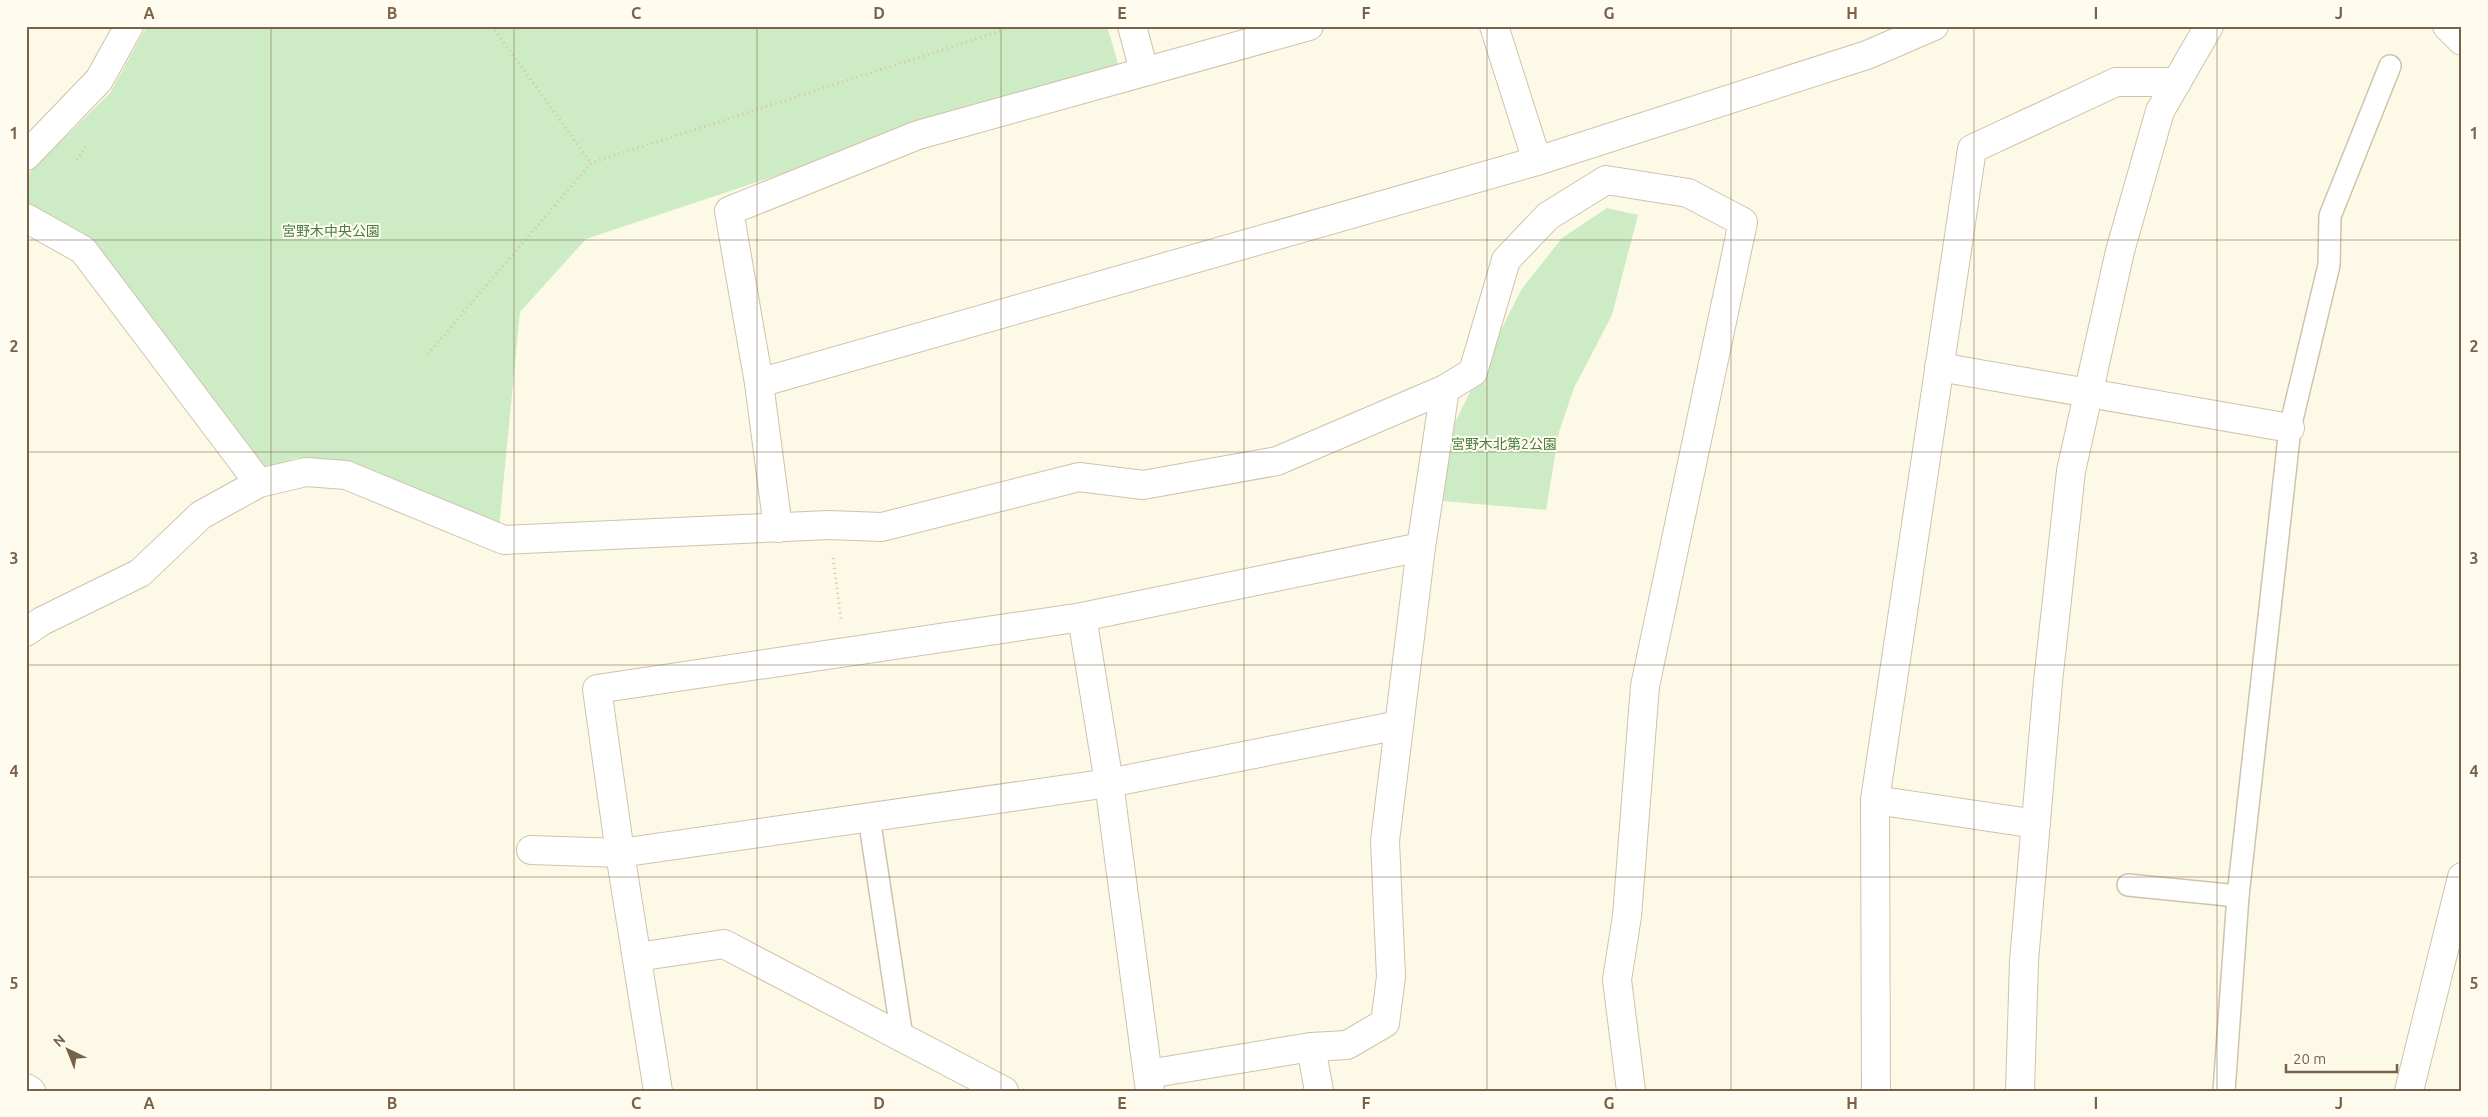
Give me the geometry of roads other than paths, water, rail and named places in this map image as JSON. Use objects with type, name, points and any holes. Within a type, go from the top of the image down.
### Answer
[{"type":"street","points":[[26,156],[100,80],[130,26]]},
{"type":"street","points":[[1132,26],[1144,71]]},
{"type":"street","points":[[778,528],[759,383],[729,211],[918,135],[1309,26]]},
{"type":"street","points":[[1494,26],[1537,161]]},
{"type":"street","points":[[759,383],[1537,161],[1866,55],[1934,26]]},
{"type":"street","points":[[2020,1091],[2024,961],[2048,682],[2071,471],[2120,251],[2160,110],[2209,26]]},
{"type":"street","points":[[2447,26],[2462,41]]},
{"type":"street","points":[[1876,1091],[1875,800],[1972,149],[2116,82],[2177,82]]},
{"type":"street","points":[[26,632],[42,621],[140,573],[201,515],[259,483],[306,472],[346,476],[504,540],[829,525],[882,527],[1079,477],[1143,486],[1277,461],[1445,389],[1473,372],[1506,260],[1548,216],[1606,180],[1688,193],[1743,222],[1645,686],[1627,916],[1617,980],[1630,1091]]},
{"type":"street","points":[[26,218],[83,250],[259,483]]},
{"type":"street","points":[[1939,367],[2290,428]]},
{"type":"street","points":[[1082,617],[1109,783],[1149,1082],[1311,1047],[1347,1045],[1385,1022],[1391,977],[1385,841],[1420,547],[1445,389]]},
{"type":"street","points":[[658,1091],[620,853],[597,689],[1082,617],[1420,547]]},
{"type":"street","points":[[531,850],[620,853],[1109,783],[1399,725]]},
{"type":"street","points":[[1875,800],[2036,824]]},
{"type":"street","points":[[2409,1091],[2462,877]]},
{"type":"street","points":[[637,957],[724,944],[1004,1091]]},
{"type":"street","points":[[1311,1047],[1319,1091]]},
{"type":"street","points":[[26,1088],[31,1091]]},
{"type":"lane","points":[[2224,1091],[2238,896],[2290,428],[2329,265],[2330,216],[2390,66]]},
{"type":"lane","points":[[869,817],[902,1037]]},
{"type":"lane","points":[[2128,885],[2238,896]]},
{"type":"park label","name":"宮野木中央公園","points":[[331,231]]},
{"type":"park label","name":"宮野木北第2公園","points":[[1504,444]]}]
